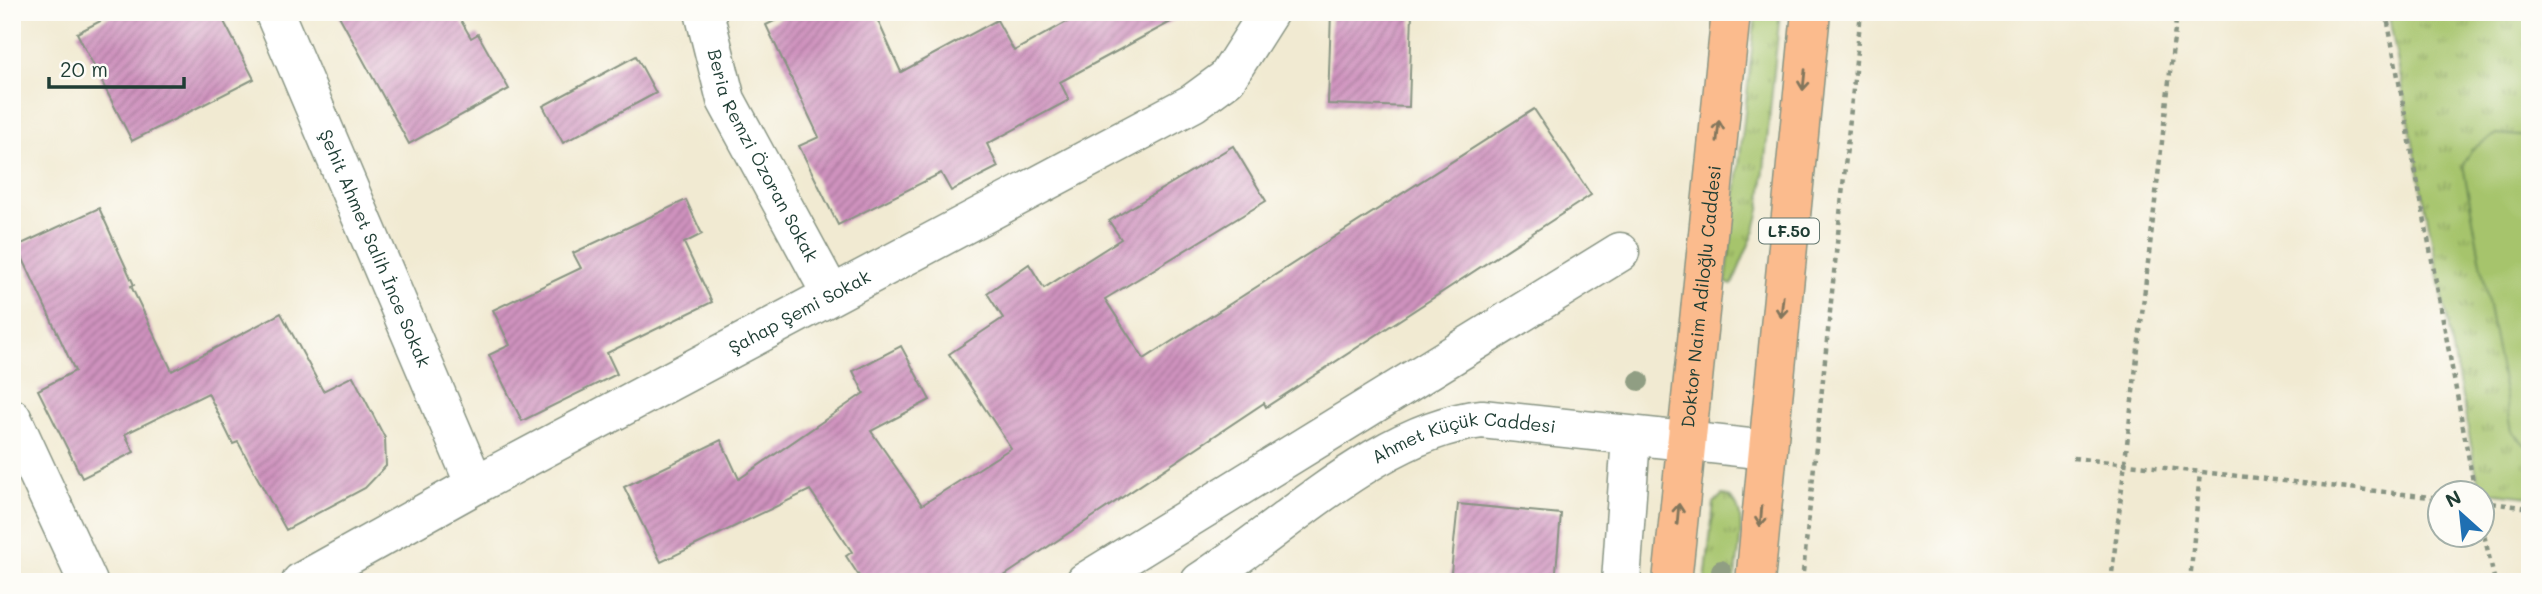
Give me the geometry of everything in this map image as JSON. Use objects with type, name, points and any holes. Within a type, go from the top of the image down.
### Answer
[{"type":"main road","name":"Doktor Naim Adiloğlu Caddesi","points":[[1672,582],[1731,12]]},
{"type":"main road","name":"LF.50","points":[[1755,582],[1811,12]]},
{"type":"street","name":"Şehit Ahmet Salih İnce Sokak","points":[[274,12],[475,485]]},
{"type":"street","name":"Beria Remzi Özoran Sokak","points":[[704,12],[726,100],[831,295]]},
{"type":"street","name":"Şahap Şemi Sokak","points":[[301,582],[475,485],[1193,103],[1227,78],[1269,12]]},
{"type":"street","points":[[1085,582],[1620,252]]},
{"type":"street","points":[[12,418],[88,582]]},
{"type":"street","name":"Ahmet Küçük Caddesi","points":[[1207,577],[1400,444],[1453,422],[1482,419],[1767,450]]},
{"type":"street","points":[[1621,582],[1631,437]]},
{"type":"street","points":[[1164,531],[1207,577]]},
{"type":"path","points":[[1802,582],[1861,12]]},
{"type":"path","points":[[2111,582],[2177,12]]},
{"type":"path","points":[[2386,12],[2472,478]]},
{"type":"path","points":[[2073,458],[2426,496]]},
{"type":"path","points":[[2190,582],[2200,472]]},
{"type":"path","points":[[2496,504],[2530,508]]},
{"type":"path","points":[[2488,548],[2495,582]]},
{"type":"green space","points":[[1756,12],[1780,12],[1760,210],[1755,230],[1732,285],[1726,283]]},
{"type":"green space","points":[[2388,12],[2530,12],[2530,497],[2496,493],[2496,478],[2478,478]]},
{"type":"green space","points":[[2496,134],[2530,137],[2530,450],[2512,431],[2463,165],[2471,150]]},
{"type":"green space","points":[[1722,495],[1732,499],[1740,518],[1740,546],[1734,582],[1705,582],[1714,503]]},
{"type":"building","points":[[118,12],[219,12],[254,79],[132,141],[77,33]]},
{"type":"building","points":[[337,12],[456,12],[471,38],[478,34],[509,89],[409,144]]},
{"type":"building","points":[[793,12],[874,12],[901,72],[997,20],[1014,51],[1085,12],[1189,12],[1060,82],[1069,100],[987,144],[998,167],[951,191],[941,173],[838,225],[799,146],[819,137],[766,25]]},
{"type":"building","points":[[1331,12],[1412,12],[1409,107],[1328,104]]},
{"type":"building","points":[[636,56],[656,93],[563,143],[543,106]]},
{"type":"building","points":[[1534,109],[1591,195],[1266,407],[1264,403],[995,582],[863,582],[846,556],[852,552],[810,490],[661,562],[624,487],[721,440],[739,479],[864,393],[853,371],[901,346],[930,400],[871,431],[922,505],[1011,448],[949,354],[1003,318],[987,293],[1029,264],[1044,288],[1121,239],[1109,221],[1233,146],[1266,201],[1105,299],[1144,359]]},
{"type":"building","points":[[686,200],[702,234],[684,243],[712,302],[607,353],[617,374],[522,421],[489,355],[510,345],[493,310],[581,268],[573,253]]},
{"type":"building","points":[[99,208],[134,285],[131,286],[172,371],[281,313],[323,391],[353,376],[385,438],[386,466],[365,488],[286,530],[238,442],[233,444],[208,393],[125,434],[134,452],[82,478],[38,390],[75,371],[17,246]]},
{"type":"building","points":[[1458,504],[1561,514],[1555,582],[1450,582]]}]
